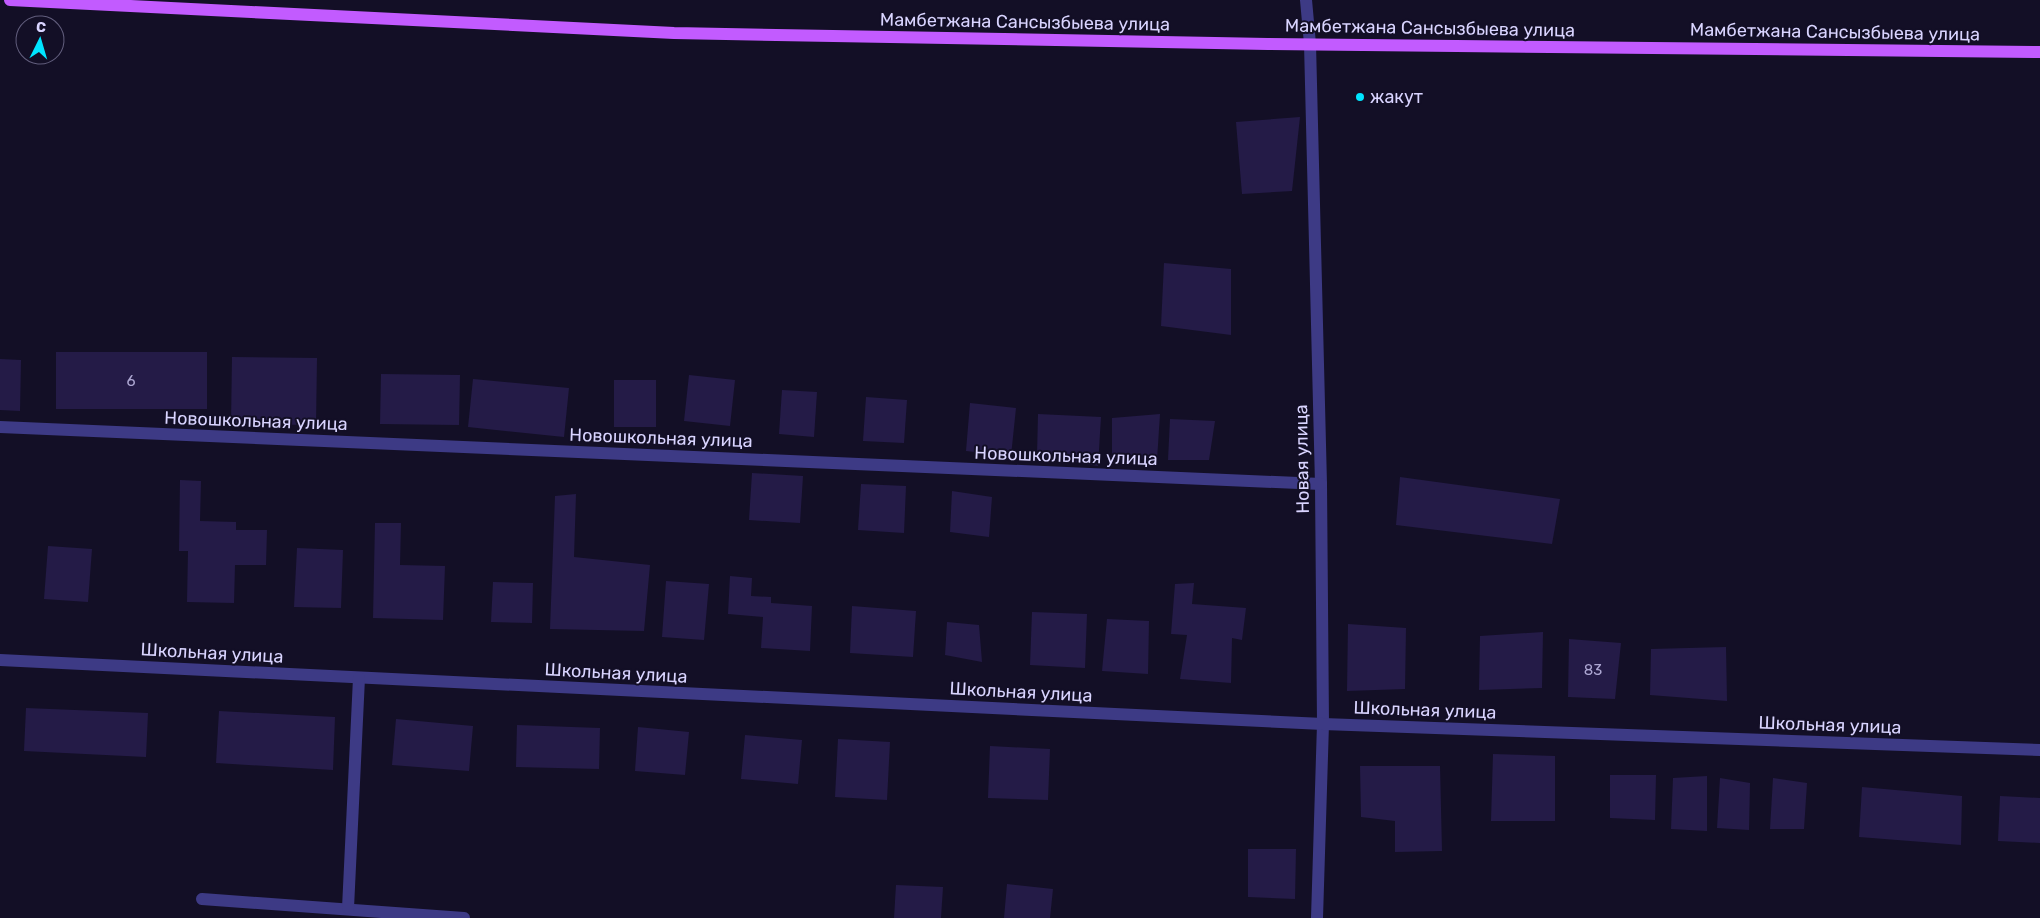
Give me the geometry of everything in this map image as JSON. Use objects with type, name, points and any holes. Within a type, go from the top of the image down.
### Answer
[{"type":"main road","name":"Мамбетжана Сансызбыева улица","points":[[10,0],[674,33],[1310,44],[2040,52]]},
{"type":"street","name":"Новая улица","points":[[1306,0],[1310,44],[1320,484],[1323,724],[1317,918]]},
{"type":"street","name":"Новошкольная улица","points":[[0,428],[1320,484]]},
{"type":"street","name":"Школьная улица","points":[[0,660],[1323,724],[2040,750]]},
{"type":"street","points":[[348,908],[359,678]]},
{"type":"street","points":[[202,899],[348,908],[464,918]]},
{"type":"building","points":[[1300,117],[1292,191],[1242,194],[1236,122]]},
{"type":"building","points":[[1164,263],[1231,269],[1231,335],[1161,326]]},
{"type":"building","points":[[56,352],[207,352],[207,409],[56,409]]},
{"type":"building","points":[[232,357],[317,358],[316,425],[231,424]]},
{"type":"building","points":[[0,359],[21,360],[20,411],[0,410]]},
{"type":"building","points":[[381,374],[460,375],[459,425],[380,424]]},
{"type":"building","points":[[689,375],[735,380],[730,426],[684,421]]},
{"type":"building","points":[[473,379],[569,388],[564,437],[468,427]]},
{"type":"building","points":[[614,380],[656,380],[656,427],[614,427]]},
{"type":"building","points":[[782,390],[817,392],[814,437],[779,434]]},
{"type":"building","points":[[866,397],[907,400],[904,443],[863,441]]},
{"type":"building","points":[[970,403],[1016,408],[1011,456],[966,451]]},
{"type":"building","points":[[1038,414],[1101,417],[1098,466],[1037,456]]},
{"type":"building","points":[[1160,414],[1157,460],[1112,459],[1112,418]]},
{"type":"building","points":[[1170,419],[1215,421],[1209,460],[1168,460]]},
{"type":"building","points":[[752,473],[803,476],[800,523],[749,520]]},
{"type":"building","points":[[1400,477],[1560,499],[1552,544],[1396,525]]},
{"type":"building","points":[[180,480],[201,481],[200,521],[236,522],[236,530],[267,530],[266,565],[235,565],[234,603],[187,602],[188,551],[179,551]]},
{"type":"building","points":[[861,484],[906,486],[904,533],[858,530]]},
{"type":"building","points":[[952,491],[992,497],[989,537],[950,532]]},
{"type":"building","points":[[576,494],[574,557],[650,565],[644,631],[550,629],[555,496]]},
{"type":"building","points":[[375,523],[401,523],[400,565],[445,566],[443,620],[373,618]]},
{"type":"building","points":[[48,546],[92,549],[88,602],[44,599]]},
{"type":"building","points":[[297,548],[343,550],[341,608],[294,607]]},
{"type":"building","points":[[730,576],[752,578],[751,596],[771,597],[771,603],[812,606],[810,651],[761,648],[763,617],[728,614]]},
{"type":"building","points":[[666,581],[709,584],[704,640],[662,637]]},
{"type":"building","points":[[493,582],[533,583],[532,623],[491,622]]},
{"type":"building","points":[[1194,583],[1192,604],[1246,608],[1242,640],[1232,638],[1231,683],[1180,679],[1187,635],[1171,634],[1175,584]]},
{"type":"building","points":[[852,606],[916,611],[913,657],[850,653]]},
{"type":"building","points":[[1032,612],[1087,614],[1085,668],[1030,665]]},
{"type":"building","points":[[1107,619],[1149,621],[1148,674],[1102,671]]},
{"type":"building","points":[[947,622],[979,625],[982,662],[945,655]]},
{"type":"building","points":[[1348,624],[1406,628],[1405,689],[1347,691]]},
{"type":"building","points":[[1543,632],[1542,688],[1479,690],[1480,636]]},
{"type":"building","points":[[1569,639],[1621,643],[1615,699],[1568,697]]},
{"type":"building","points":[[1726,647],[1727,701],[1650,695],[1651,649]]},
{"type":"building","points":[[26,708],[148,713],[146,757],[24,751]]},
{"type":"building","points":[[219,711],[335,717],[333,770],[216,763]]},
{"type":"building","points":[[396,719],[473,726],[469,771],[392,765]]},
{"type":"building","points":[[517,725],[600,728],[599,769],[516,767]]},
{"type":"building","points":[[638,727],[689,732],[685,775],[635,771]]},
{"type":"building","points":[[745,735],[802,740],[798,784],[741,779]]},
{"type":"building","points":[[838,739],[890,742],[887,800],[835,797]]},
{"type":"building","points":[[990,746],[1050,749],[1048,800],[988,798]]},
{"type":"building","points":[[1493,754],[1555,756],[1555,821],[1491,821]]},
{"type":"building","points":[[1360,766],[1440,766],[1442,851],[1395,852],[1395,821],[1361,817]]},
{"type":"building","points":[[1610,775],[1656,775],[1655,820],[1610,818]]},
{"type":"building","points":[[1707,776],[1707,831],[1671,829],[1673,778]]},
{"type":"building","points":[[1720,778],[1750,783],[1749,830],[1717,828]]},
{"type":"building","points":[[1773,778],[1807,783],[1804,829],[1770,829]]},
{"type":"building","points":[[1862,787],[1962,796],[1961,845],[1859,837]]},
{"type":"building","points":[[2000,796],[2040,798],[2040,843],[1998,841]]},
{"type":"building","points":[[1248,849],[1296,849],[1295,899],[1248,897]]},
{"type":"building","points":[[1007,884],[1053,889],[1050,918],[1004,918]]},
{"type":"building","points":[[896,885],[943,887],[941,918],[894,918]]},
{"type":"place","name":"жакут","points":[[1360,97]]}]
